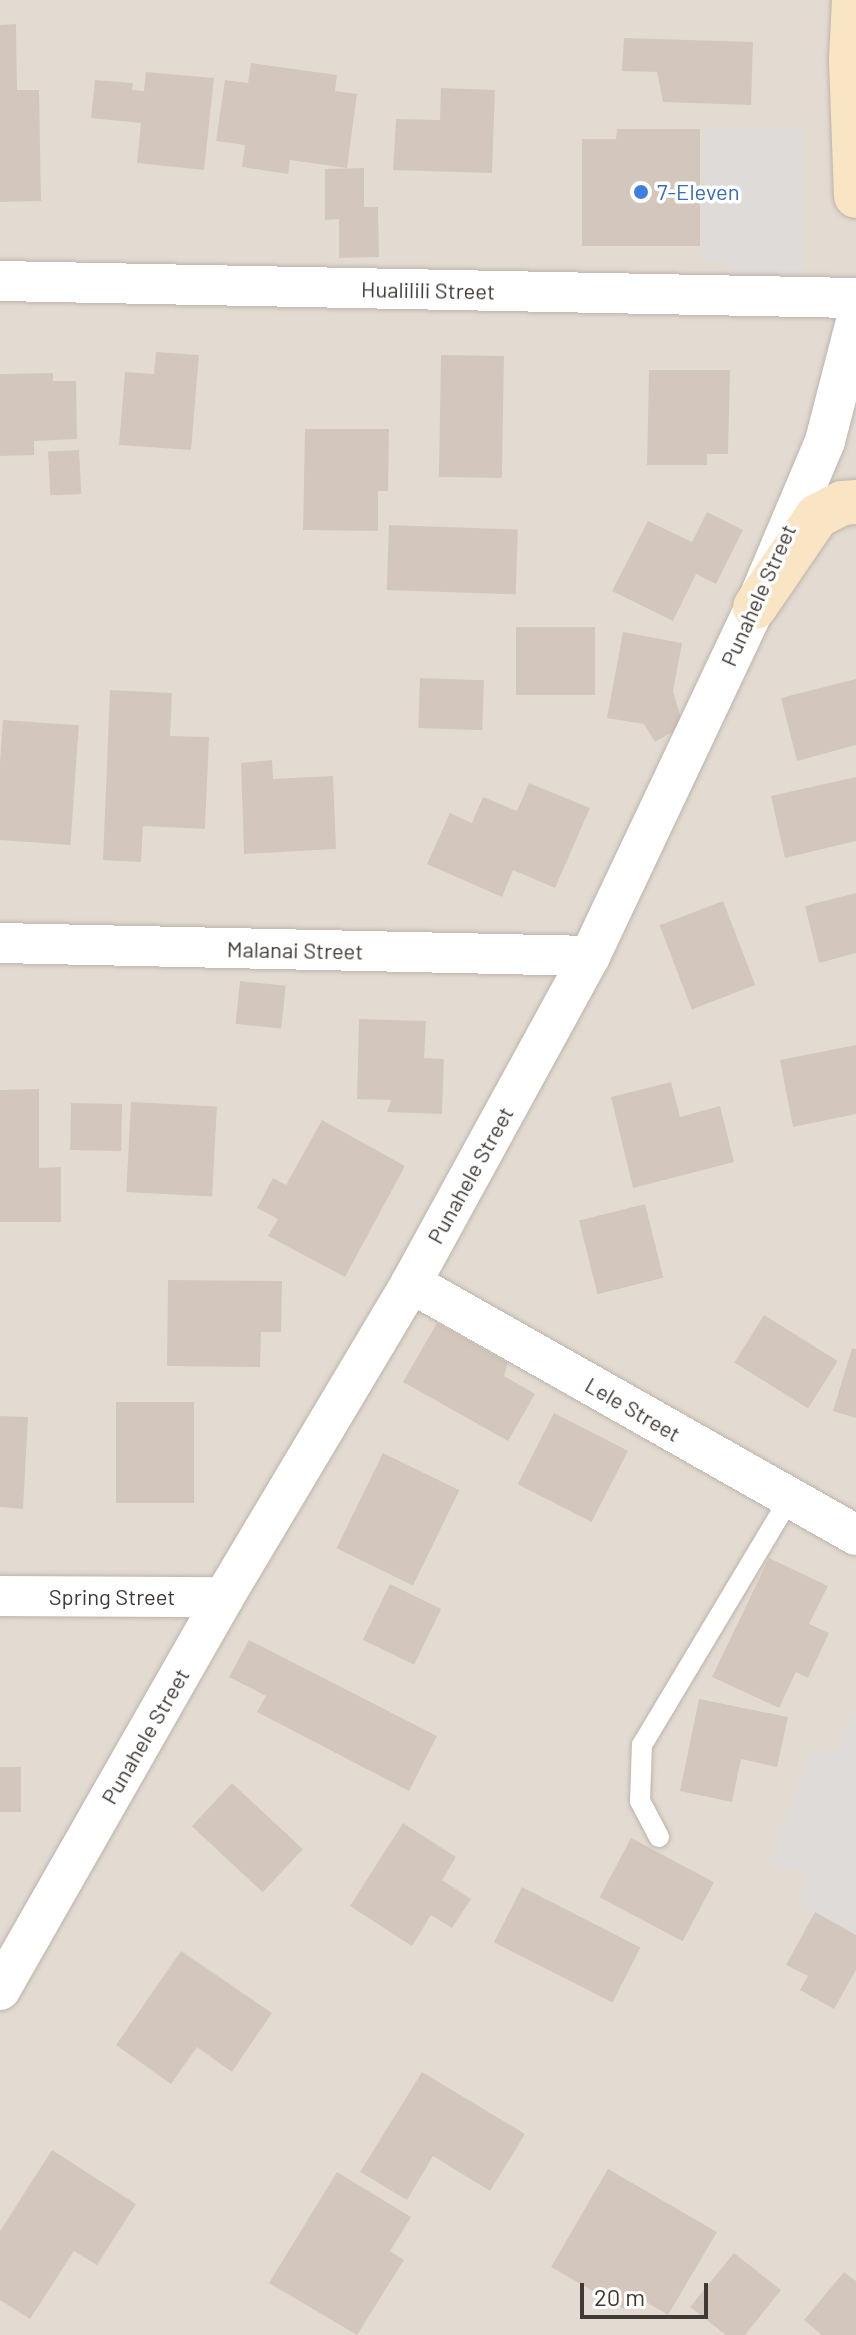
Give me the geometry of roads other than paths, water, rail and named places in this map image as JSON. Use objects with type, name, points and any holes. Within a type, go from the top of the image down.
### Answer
[{"type":"street","points":[[854,0],[851,60],[856,196]]},
{"type":"street","name":"Hualilili Street","points":[[0,281],[856,298]]},
{"type":"street","name":"Punahele Street","points":[[0,1990],[224,1597],[411,1283],[590,956],[755,607],[825,441],[856,321]]},
{"type":"street","points":[[755,607],[817,516],[842,503],[856,502]]},
{"type":"street","name":"Malanai Street","points":[[0,943],[590,956]]},
{"type":"street","name":"Lele Street","points":[[411,1283],[856,1535]]},
{"type":"street","name":"Spring Street","points":[[0,1596],[224,1597]]},
{"type":"lane","points":[[659,1837],[640,1801],[642,1745],[790,1498]]},
{"type":"place","name":"7-Eleven","points":[[641,192]]}]
